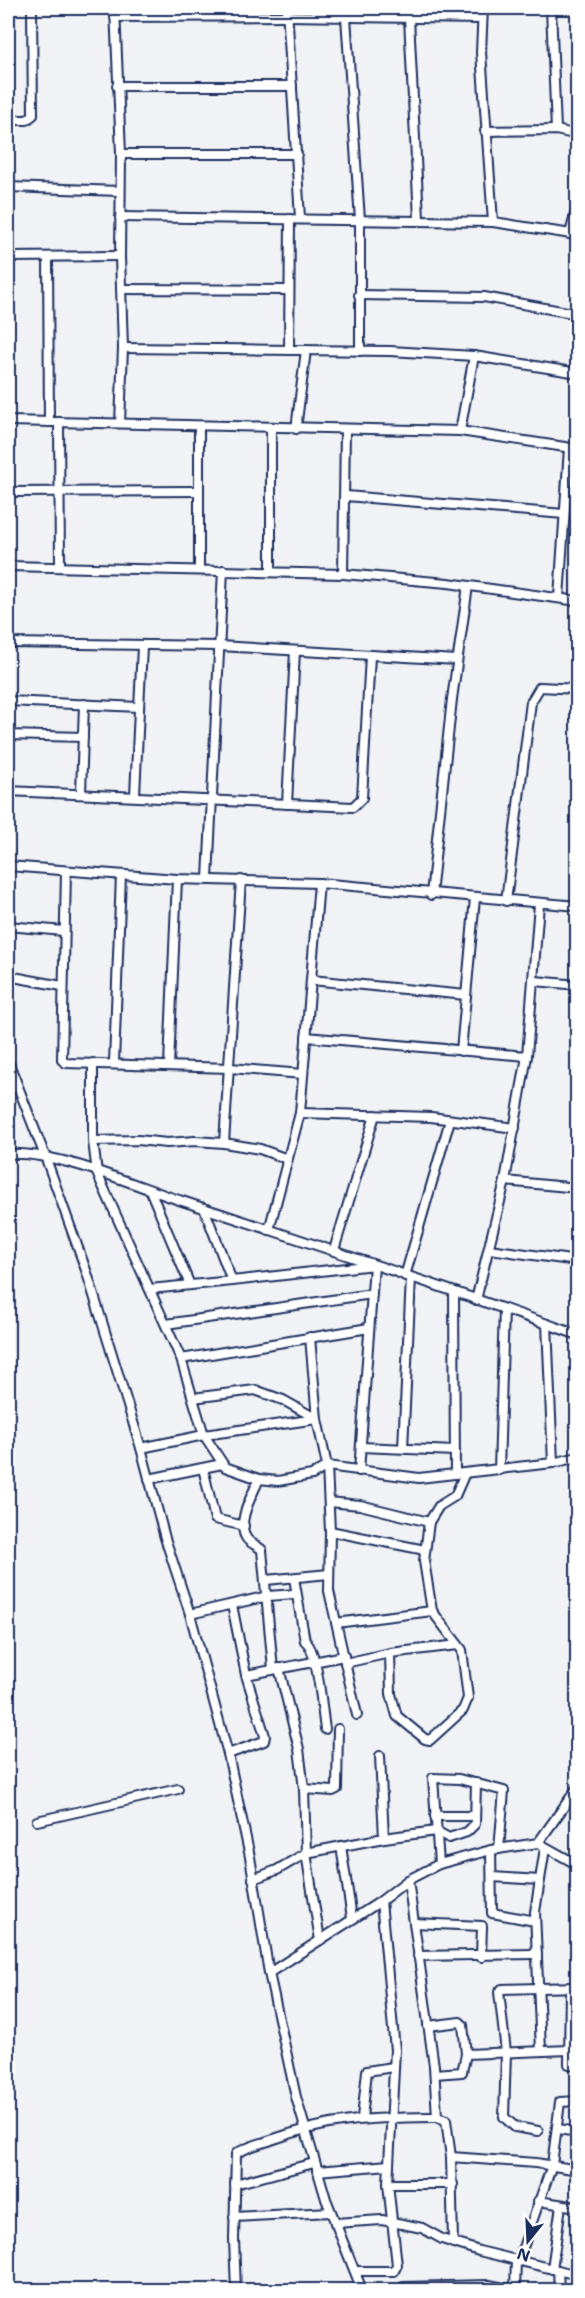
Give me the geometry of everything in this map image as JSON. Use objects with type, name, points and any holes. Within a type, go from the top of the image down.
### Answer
[{"type":"street","points":[[8,120],[27,120],[33,115],[32,8]]},
{"type":"street","points":[[115,8],[121,154],[120,256],[123,348],[120,423]]},
{"type":"street","points":[[483,8],[481,19],[485,131],[493,222]]},
{"type":"street","points":[[551,8],[556,130]]},
{"type":"street","points":[[115,17],[287,12],[346,17],[481,19]]},
{"type":"street","points":[[287,12],[300,218]]},
{"type":"street","points":[[346,17],[360,220],[360,351]]},
{"type":"street","points":[[409,18],[419,219]]},
{"type":"street","points":[[117,86],[292,86]]},
{"type":"street","points":[[485,131],[556,130],[578,135]]},
{"type":"street","points":[[121,154],[297,154]]},
{"type":"street","points":[[8,187],[120,191]]},
{"type":"street","points":[[120,217],[419,219],[493,222],[574,234],[578,203]]},
{"type":"street","points":[[289,350],[290,219]]},
{"type":"street","points":[[8,257],[120,256]]},
{"type":"street","points":[[48,257],[49,422]]},
{"type":"street","points":[[121,290],[289,290]]},
{"type":"street","points":[[359,295],[484,297],[578,314]]},
{"type":"street","points":[[123,348],[360,351],[474,356],[578,373]]},
{"type":"street","points":[[296,429],[306,350]]},
{"type":"street","points":[[460,431],[474,356]]},
{"type":"street","points":[[8,421],[271,429],[460,431],[573,449],[564,514],[559,598]]},
{"type":"street","points":[[59,422],[60,566]]},
{"type":"street","points":[[199,426],[199,569]]},
{"type":"street","points":[[271,429],[271,572]]},
{"type":"street","points":[[343,574],[346,496],[345,430]]},
{"type":"street","points":[[8,492],[199,491]]},
{"type":"street","points":[[346,496],[564,514]]},
{"type":"street","points":[[8,566],[343,574],[468,586],[578,601]]},
{"type":"street","points":[[208,879],[223,570]]},
{"type":"street","points":[[431,895],[457,660],[468,586]]},
{"type":"street","points":[[8,643],[219,646],[457,660]]},
{"type":"street","points":[[135,795],[142,646]]},
{"type":"street","points":[[287,804],[295,651]]},
{"type":"street","points":[[8,791],[135,795],[353,807],[362,798],[370,656]]},
{"type":"street","points":[[506,901],[531,702],[540,687],[578,688]]},
{"type":"street","points":[[8,701],[139,707]]},
{"type":"street","points":[[81,793],[84,704]]},
{"type":"street","points":[[8,735],[83,737]]},
{"type":"street","points":[[8,866],[177,879],[319,883],[431,895],[578,906]]},
{"type":"street","points":[[66,872],[62,1060],[66,1063],[169,1065],[303,1074]]},
{"type":"street","points":[[114,1064],[121,875]]},
{"type":"street","points":[[169,1065],[177,879]]},
{"type":"street","points":[[224,1143],[241,880]]},
{"type":"street","points":[[269,1230],[300,1113],[319,883]]},
{"type":"street","points":[[461,1051],[475,898]]},
{"type":"street","points":[[476,1300],[505,1181],[527,1056],[535,981],[539,904]]},
{"type":"street","points":[[8,926],[64,931]]},
{"type":"street","points":[[8,976],[62,986]]},
{"type":"street","points":[[311,980],[466,995]]},
{"type":"street","points":[[535,981],[578,985]]},
{"type":"street","points":[[306,1037],[527,1056]]},
{"type":"street","points":[[8,1061],[87,1273],[190,1614],[228,1754],[254,1879],[269,1974],[305,2128],[331,2212],[362,2290]]},
{"type":"street","points":[[93,1063],[93,1141],[97,1173],[181,1359],[204,1435],[222,1464],[230,1470],[259,1479],[293,1479],[319,1473],[327,1466]]},
{"type":"street","points":[[8,1089],[18,1087]]},
{"type":"street","points":[[300,1113],[450,1120],[515,1128]]},
{"type":"street","points":[[334,1250],[375,1115]]},
{"type":"street","points":[[403,1448],[408,1277],[450,1120]]},
{"type":"street","points":[[93,1141],[224,1143],[260,1149],[287,1160]]},
{"type":"street","points":[[8,1154],[45,1156],[334,1250],[578,1335]]},
{"type":"street","points":[[505,1181],[578,1188]]},
{"type":"street","points":[[150,1190],[190,1285]]},
{"type":"street","points":[[204,1208],[232,1281]]},
{"type":"street","points":[[489,1249],[578,1261]]},
{"type":"street","points":[[150,1289],[374,1265]]},
{"type":"street","points":[[359,1471],[374,1265]]},
{"type":"street","points":[[454,1292],[455,1474]]},
{"type":"street","points":[[166,1324],[372,1294]]},
{"type":"street","points":[[499,1470],[504,1309]]},
{"type":"street","points":[[547,1324],[553,1463]]},
{"type":"street","points":[[181,1359],[369,1328]]},
{"type":"street","points":[[310,1337],[317,1419],[327,1466],[330,1531],[329,1591],[357,1715]]},
{"type":"street","points":[[193,1398],[255,1390],[283,1400],[317,1419]]},
{"type":"street","points":[[141,1448],[204,1435],[317,1419]]},
{"type":"street","points":[[361,1447],[455,1450]]},
{"type":"street","points":[[327,1466],[419,1478],[553,1463],[578,1457]]},
{"type":"street","points":[[149,1479],[222,1464]]},
{"type":"street","points":[[203,1468],[215,1519],[244,1526]]},
{"type":"street","points":[[390,1653],[391,1694],[397,1716],[428,1740],[467,1704],[463,1656],[458,1645],[432,1611],[424,1561],[429,1522],[439,1506],[455,1496],[465,1473]]},
{"type":"street","points":[[259,1479],[245,1512],[244,1526],[248,1540],[262,1550],[276,1668],[297,1745],[304,1789],[306,1853],[320,1940]]},
{"type":"street","points":[[329,1502],[360,1505],[429,1522]]},
{"type":"street","points":[[330,1531],[425,1550]]},
{"type":"street","points":[[266,1580],[329,1574]]},
{"type":"street","points":[[294,1578],[305,1641],[309,1643],[315,1661],[325,1729]]},
{"type":"street","points":[[190,1614],[268,1596],[296,1594]]},
{"type":"street","points":[[228,1754],[264,1738],[246,1676],[232,1605]]},
{"type":"street","points":[[336,1623],[432,1611]]},
{"type":"street","points":[[246,1676],[315,1661],[458,1645]]},
{"type":"street","points":[[304,1789],[333,1791],[337,1789],[338,1729]]},
{"type":"street","points":[[380,1756],[384,1838]]},
{"type":"street","points":[[439,1864],[433,1778],[454,1778],[504,1791],[492,1877],[493,1914],[535,1921]]},
{"type":"street","points":[[254,1879],[278,1870],[306,1853],[436,1831],[449,1838],[461,1835],[472,1828],[476,1783]]},
{"type":"street","points":[[541,2051],[535,1921],[542,1845],[578,1787]]},
{"type":"street","points":[[37,1821],[178,1789]]},
{"type":"street","points":[[435,1816],[474,1816]]},
{"type":"street","points":[[269,1974],[381,1901],[408,1880],[439,1864],[495,1849],[542,1845],[578,1865]]},
{"type":"street","points":[[341,1846],[352,1918]]},
{"type":"street","points":[[492,1877],[540,1880]]},
{"type":"street","points":[[408,1880],[435,2074],[437,2117]]},
{"type":"street","points":[[356,2271],[394,2271],[397,2268],[388,2184],[393,2118],[394,2034],[381,1901]]},
{"type":"street","points":[[414,1923],[482,1926],[481,1957]]},
{"type":"street","points":[[418,1956],[455,1954],[459,1958],[537,1954]]},
{"type":"street","points":[[538,2131],[515,2127],[504,2117],[506,2052],[499,1992],[502,1989],[574,1987],[568,2050],[569,2065],[578,2065]]},
{"type":"street","points":[[428,2026],[462,2024],[466,2054],[460,2073],[435,2074]]},
{"type":"street","points":[[466,2054],[568,2050]]},
{"type":"street","points":[[362,2118],[367,2071],[393,2067]]},
{"type":"street","points":[[400,2290],[403,2287],[477,2284],[515,2290],[516,2260],[520,2256],[552,2165],[560,2101],[578,2101]]},
{"type":"street","points":[[236,2290],[235,2158],[239,2151],[305,2128],[362,2118],[437,2117],[446,2120],[453,2184],[453,2243]]},
{"type":"street","points":[[558,2129],[578,2132]]},
{"type":"street","points":[[451,2157],[552,2165],[578,2170]]},
{"type":"street","points":[[235,2184],[316,2167],[389,2165]]},
{"type":"street","points":[[388,2184],[453,2184]]},
{"type":"street","points":[[538,2201],[578,2207]]},
{"type":"street","points":[[559,2290],[555,2270],[561,2205]]},
{"type":"street","points":[[234,2217],[331,2212]]},
{"type":"street","points":[[335,2223],[372,2220],[422,2228],[453,2243],[578,2275]]}]
